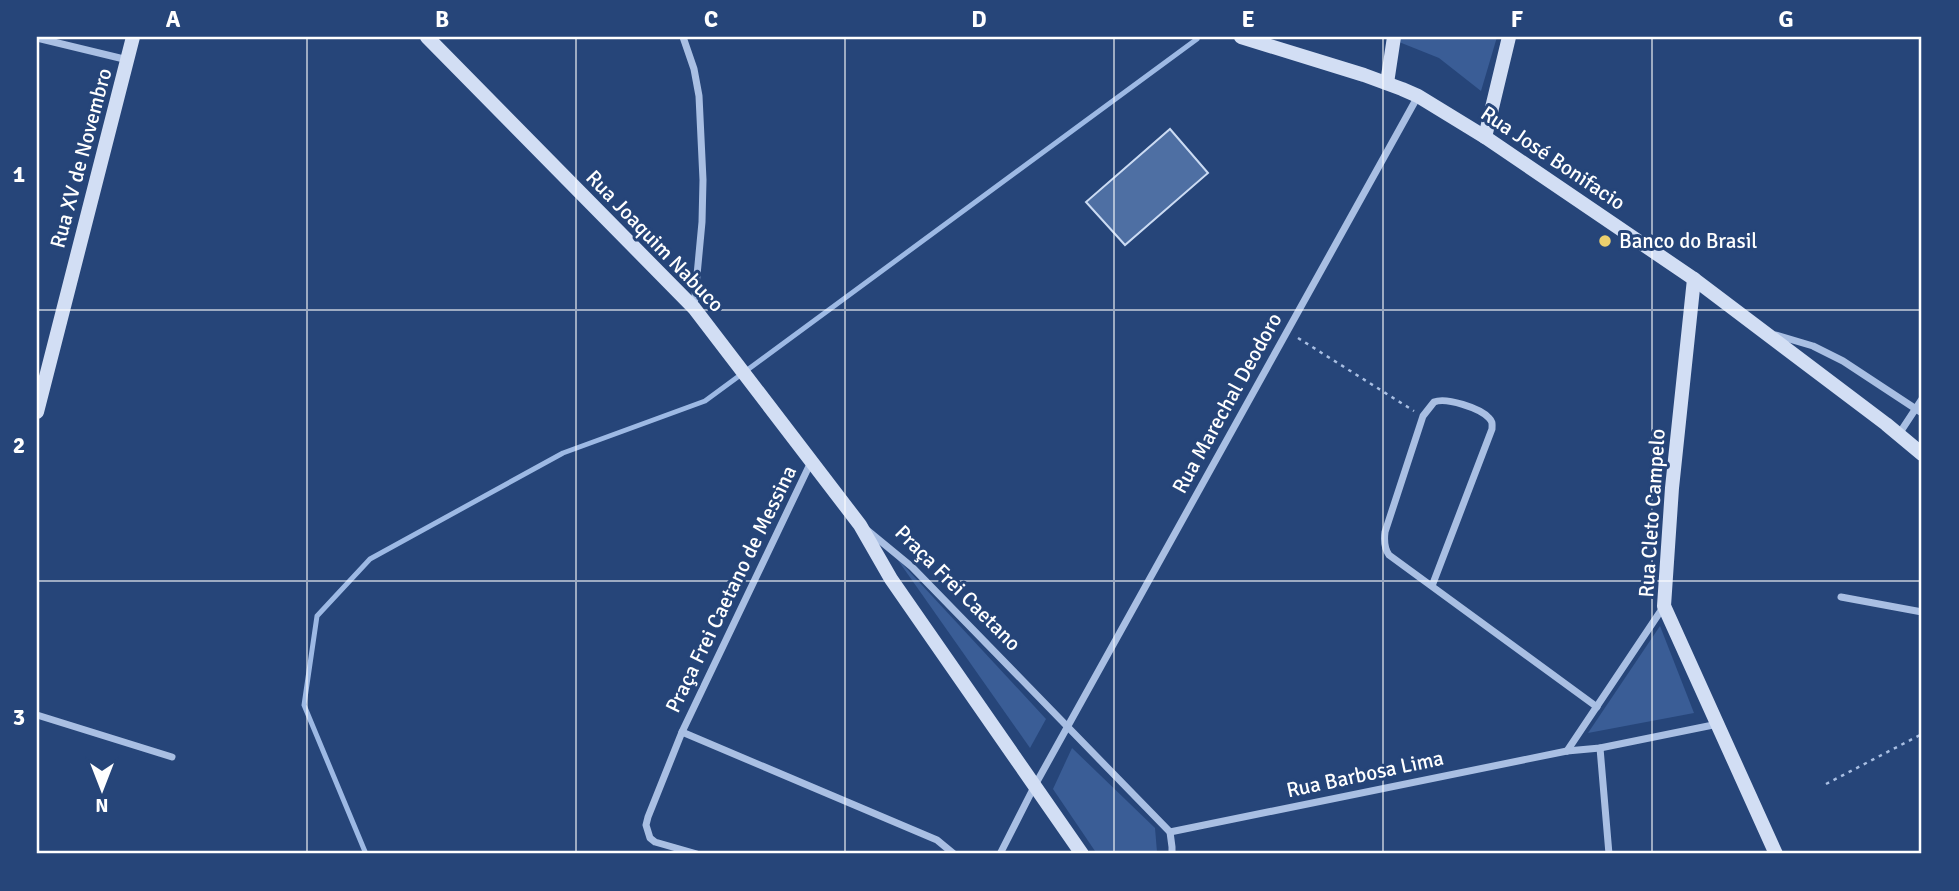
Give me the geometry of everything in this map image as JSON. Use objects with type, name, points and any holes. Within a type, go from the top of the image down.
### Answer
[{"type":"street","name":"Rua XV de Novembro","points":[[37,412],[133,37]]},
{"type":"street","name":"Rua Joaquim Nabuco","points":[[427,37],[694,308],[860,525]]},
{"type":"street","points":[[683,37],[694,69],[699,96],[702,166],[702,222],[694,308]]},
{"type":"street","name":"Rua José Bonifacio","points":[[1241,37],[1387,83],[1418,96],[1485,137],[1694,279],[1922,454]]},
{"type":"street","points":[[1387,83],[1394,37]]},
{"type":"street","points":[[1485,137],[1509,37]]},
{"type":"street","points":[[37,38],[128,60]]},
{"type":"street","name":"Rua Marechal Deodoro","points":[[1068,728],[1418,96]]},
{"type":"street","name":"Rua Cleto Campelo","points":[[1694,279],[1672,488],[1664,606],[1776,854]]},
{"type":"street","name":"Rua José Bonifacio","points":[[1765,333],[1813,346],[1843,360],[1919,412]]},
{"type":"street","points":[[1899,434],[1919,412],[1922,399]]},
{"type":"street","points":[[1432,586],[1491,433],[1492,424],[1485,415],[1457,402],[1444,400],[1434,402],[1423,416],[1385,532],[1384,540],[1389,555],[1597,707]]},
{"type":"street","name":"Praça Frei Caetano de Messina","points":[[697,854],[654,842],[646,825],[682,732],[811,461]]},
{"type":"street","name":"Praça Frei Caetano","points":[[860,525],[912,567],[1170,832]]},
{"type":"street","name":"Praça Frei Caetano","points":[[860,525],[891,579],[1082,854]]},
{"type":"street","points":[[1842,597],[1922,612]]},
{"type":"street","points":[[1567,751],[1664,606]]},
{"type":"street","points":[[37,715],[172,757]]},
{"type":"street","name":"Rua Barbosa Lima","points":[[1170,832],[1567,751],[1600,748],[1718,724]]},
{"type":"street","points":[[1000,854],[1068,728]]},
{"type":"street","name":"Praça Frei Caetano de Messina","points":[[682,732],[937,840],[954,854]]},
{"type":"street","points":[[1600,748],[1609,854]]},
{"type":"street","points":[[1170,832],[1172,854]]},
{"type":"path","points":[[1287,331],[1423,416]]},
{"type":"path","points":[[1826,784],[1922,734]]},
{"type":"shaded area","points":[[1400,37],[1497,37],[1481,91],[1439,58],[1399,42]]},
{"type":"shaded area","points":[[895,556],[1046,719],[1030,748]]},
{"type":"shaded area","points":[[1660,626],[1694,713],[1588,733]]},
{"type":"shaded area","points":[[1072,748],[1155,828],[1155,854],[1097,854],[1053,789]]},
{"type":"building","points":[[1170,129],[1208,173],[1125,245],[1086,202]]},
{"type":"waterway","points":[[366,854],[304,705],[317,616],[370,559],[563,453],[705,401],[1197,39]]},
{"type":"place","name":"Banco do Brasil","points":[[1605,241]]}]
